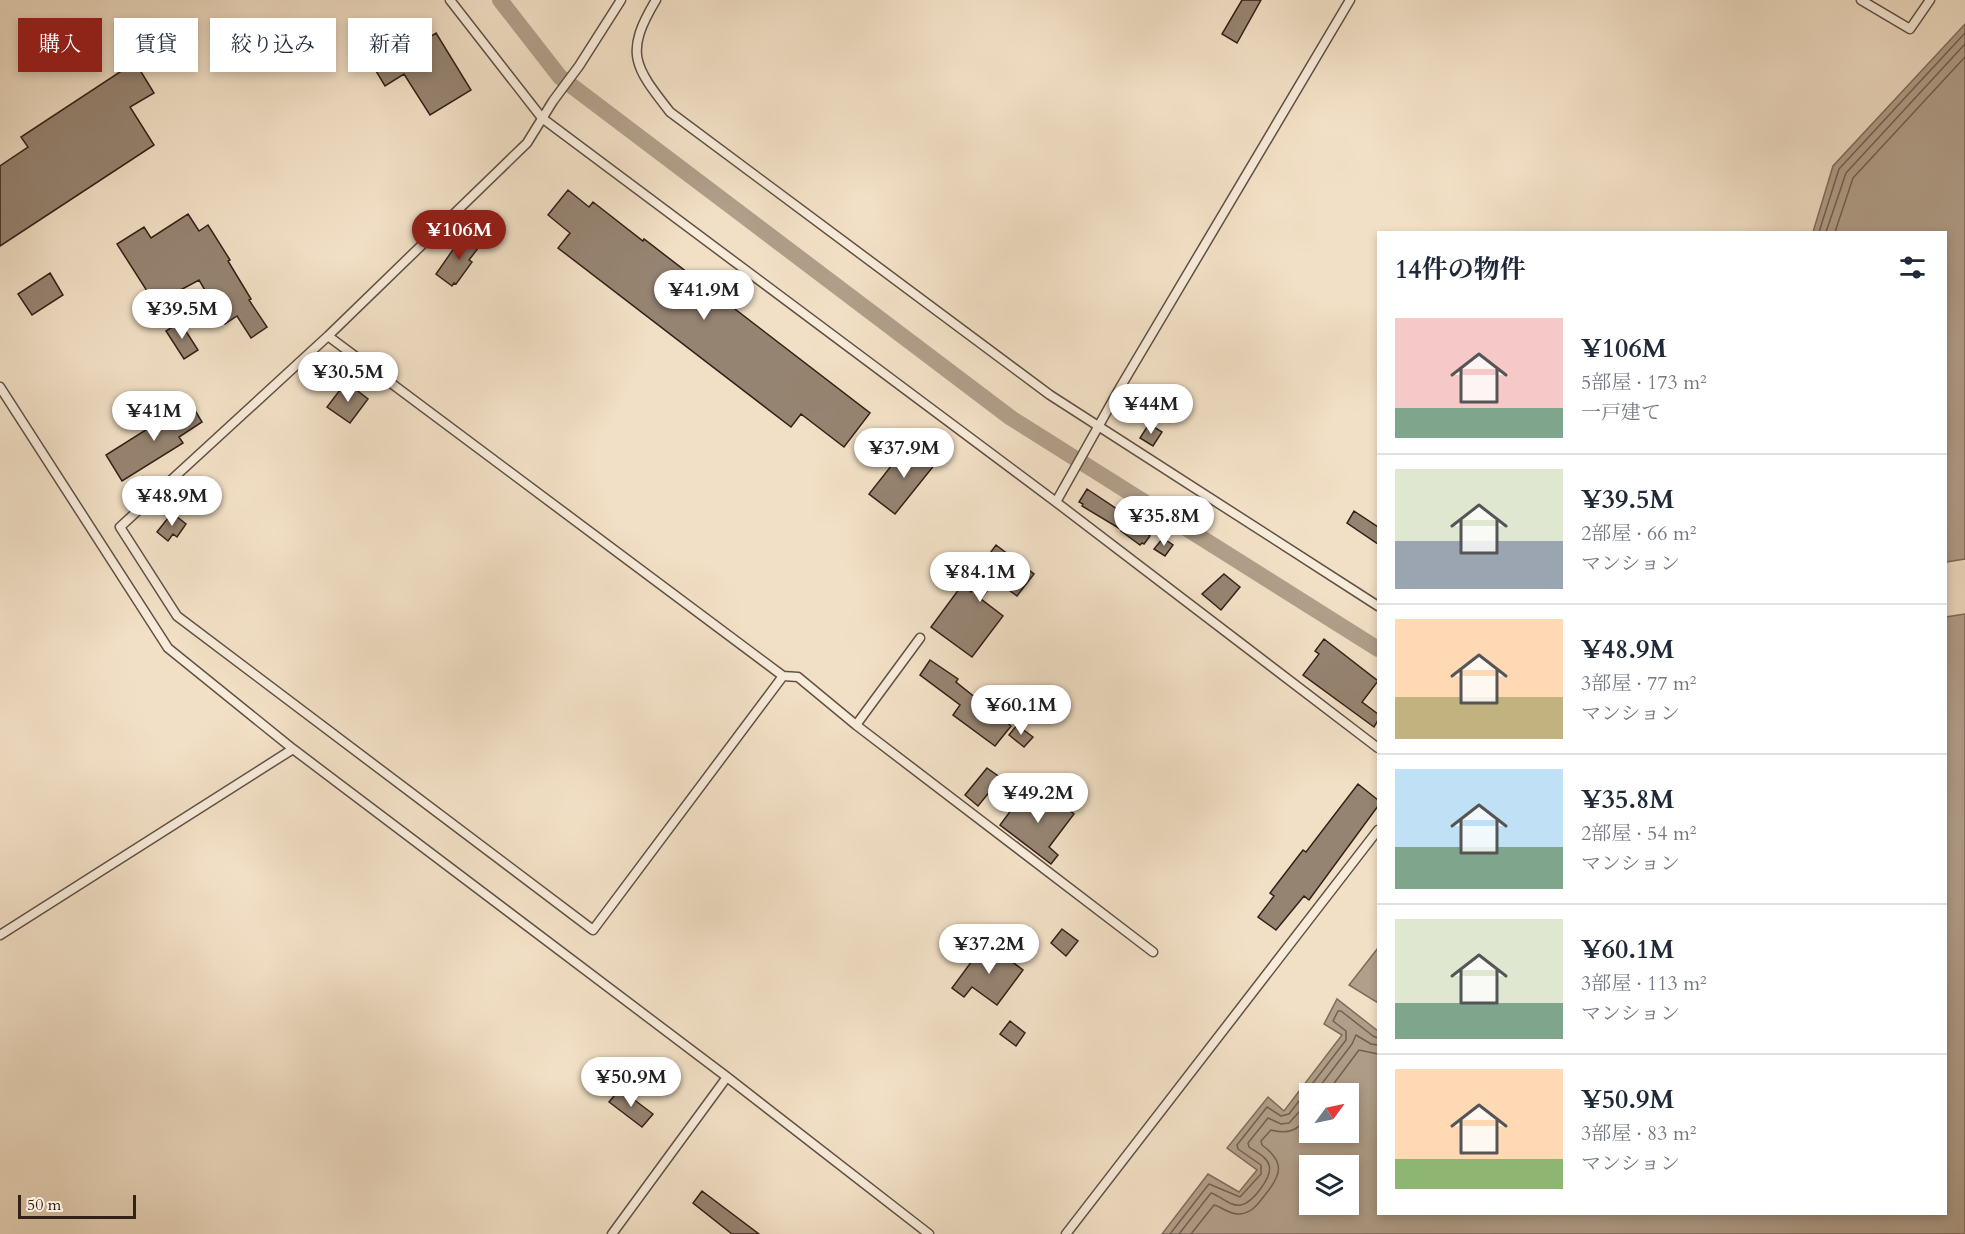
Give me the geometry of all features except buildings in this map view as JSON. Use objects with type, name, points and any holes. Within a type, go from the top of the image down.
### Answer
[{"type":"lane","points":[[450,0],[542,118],[1057,500],[1377,747]]},
{"type":"lane","points":[[621,0],[527,143],[328,336],[120,527],[177,616],[593,930],[783,676]]},
{"type":"lane","points":[[656,0],[636,40],[636,61],[648,84],[670,112],[1050,395],[1377,605]]},
{"type":"lane","points":[[1057,500],[1350,0]]},
{"type":"lane","points":[[1861,0],[1910,29],[1930,0]]},
{"type":"lane","points":[[328,336],[783,676],[798,677],[856,725],[1153,952]]},
{"type":"lane","points":[[0,387],[168,648],[293,749],[727,1077],[929,1234]]},
{"type":"lane","points":[[856,725],[920,638]]},
{"type":"lane","points":[[0,934],[293,749]]},
{"type":"lane","points":[[1066,1234],[1377,831]]},
{"type":"lane","points":[[612,1234],[727,1077]]},
{"type":"water","points":[[1965,24],[1965,559],[1947,562],[1947,231],[1813,231],[1833,166]]},
{"type":"water","points":[[1965,614],[1965,1234],[1162,1234],[1208,1174],[1239,1192],[1257,1170],[1227,1148],[1268,1097],[1284,1111],[1299,1091],[1299,1143],[1359,1143],[1359,1083],[1305,1083],[1342,1035],[1324,1024],[1337,999],[1377,1030],[1377,1215],[1947,1215],[1947,617]]},
{"type":"water","points":[[1377,949],[1377,1002],[1349,985]]},
{"type":"waterway","points":[[500,0],[560,77],[1011,418],[1377,648]]}]
